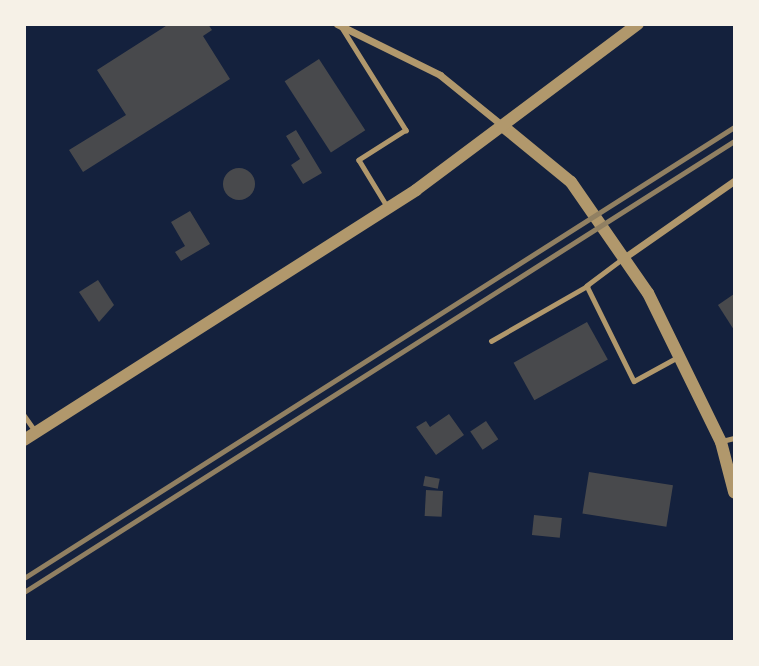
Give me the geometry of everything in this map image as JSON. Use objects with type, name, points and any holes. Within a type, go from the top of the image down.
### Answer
[{"type":"street","points":[[24,440],[388,208],[505,128],[638,24]]},
{"type":"street","points":[[339,25],[440,75],[571,182],[625,257],[682,355],[721,442],[734,492]]},
{"type":"street","points":[[625,257],[734,181]]},
{"type":"street","points":[[721,442],[734,445]]},
{"type":"lane","points":[[339,25],[407,130],[359,160],[388,208]]},
{"type":"lane","points":[[491,341],[587,286],[625,257]]},
{"type":"lane","points":[[587,286],[634,381],[682,355]]},
{"type":"lane","points":[[24,415],[36,432]]},
{"type":"lane","points":[[721,442],[734,438]]},
{"type":"building","points":[[169,24],[208,24],[212,30],[203,36],[230,79],[83,172],[69,150],[126,115],[97,70]]},
{"type":"building","points":[[319,59],[365,130],[331,153],[285,81]]},
{"type":"building","points":[[296,130],[322,173],[303,184],[291,165],[300,159],[286,136]]},
{"type":"building","points":[[239,168],[250,173],[255,184],[250,195],[239,200],[228,195],[223,184],[228,173]]},
{"type":"building","points":[[190,211],[210,244],[181,261],[175,252],[185,246],[171,222]]},
{"type":"building","points":[[98,280],[114,305],[99,322],[79,292]]},
{"type":"building","points":[[734,294],[734,330],[718,305]]},
{"type":"building","points":[[587,322],[608,360],[534,400],[514,363]]},
{"type":"building","points":[[449,414],[464,435],[436,455],[416,427],[426,421],[430,427]]},
{"type":"building","points":[[486,421],[498,439],[483,450],[470,432]]},
{"type":"building","points":[[589,472],[673,485],[666,527],[582,513]]},
{"type":"building","points":[[425,476],[440,479],[438,489],[423,486]]},
{"type":"building","points":[[426,490],[443,491],[442,517],[425,516]]},
{"type":"building","points":[[534,515],[562,518],[560,538],[532,535]]},
{"type":"railway","points":[[24,578],[734,127]]},
{"type":"railway","points":[[24,592],[734,141]]}]
